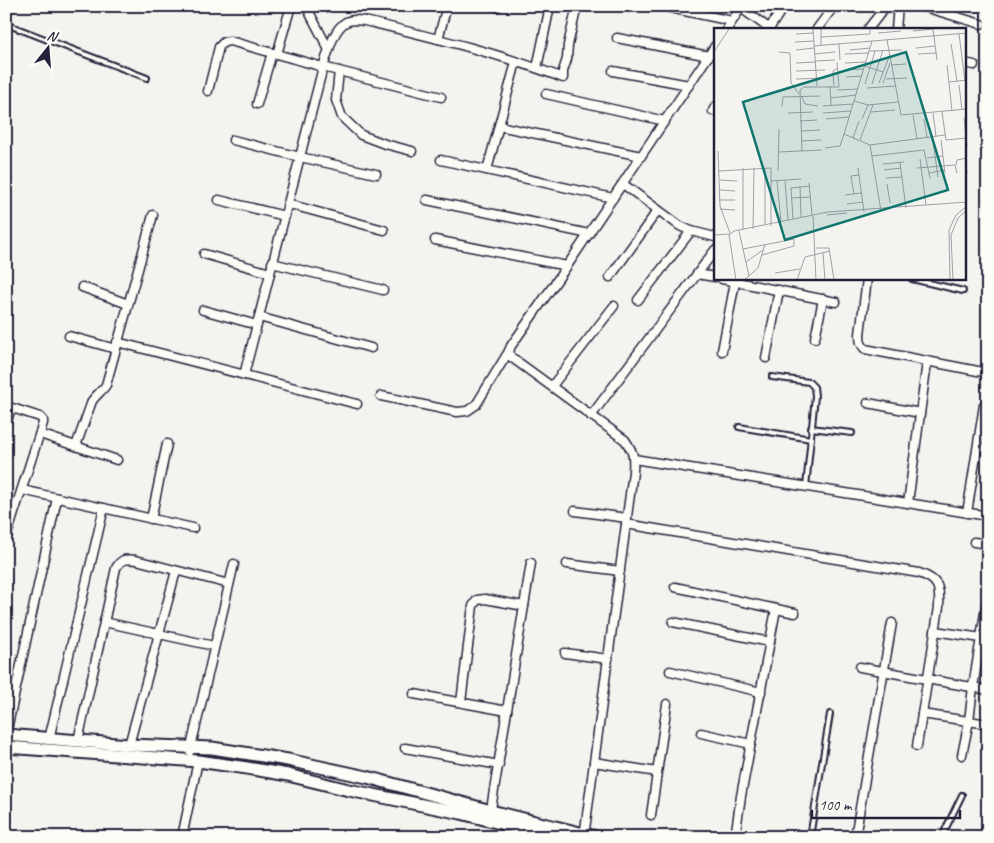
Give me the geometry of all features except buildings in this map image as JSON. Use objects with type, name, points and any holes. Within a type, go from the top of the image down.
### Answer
[{"type":"main road","points":[[6,734],[129,745],[212,748],[288,760],[367,777],[554,837]]},
{"type":"main road","points":[[6,747],[193,760],[248,768],[462,813],[490,816],[596,837]]},
{"type":"street","points":[[257,104],[291,6]]},
{"type":"street","points":[[306,6],[330,50]]},
{"type":"street","points":[[438,39],[447,6]]},
{"type":"street","points":[[537,68],[550,6]]},
{"type":"street","points":[[244,375],[323,67],[336,31],[347,21],[365,21],[438,39],[537,68],[563,78],[563,70],[567,60],[568,45],[577,6]]},
{"type":"street","points":[[661,6],[732,21]]},
{"type":"street","points":[[728,28],[741,7],[770,28],[784,6]]},
{"type":"street","points":[[818,28],[834,6]]},
{"type":"street","points":[[869,28],[886,6]]},
{"type":"street","points":[[896,28],[898,6]]},
{"type":"street","points":[[921,6],[980,24]]},
{"type":"street","points":[[617,38],[709,56]]},
{"type":"street","points":[[208,91],[219,47],[224,42],[230,42],[441,96]]},
{"type":"street","points":[[381,396],[457,412],[467,411],[476,405],[511,346],[714,48]]},
{"type":"street","points":[[487,170],[516,62]]},
{"type":"street","points":[[966,63],[974,65]]},
{"type":"street","points":[[339,71],[336,100],[342,117],[361,135],[384,144],[412,151]]},
{"type":"street","points":[[613,71],[689,85]]},
{"type":"street","points":[[546,94],[665,121]]},
{"type":"street","points":[[499,126],[641,156]]},
{"type":"street","points":[[234,140],[376,174]]},
{"type":"street","points":[[441,160],[613,198]]},
{"type":"street","points":[[623,184],[680,226],[714,237]]},
{"type":"street","points":[[219,200],[285,216]]},
{"type":"street","points":[[427,200],[589,234]]},
{"type":"street","points":[[288,204],[384,230]]},
{"type":"street","points":[[610,278],[658,210]]},
{"type":"street","points":[[76,446],[92,401],[106,386],[152,215]]},
{"type":"street","points":[[638,300],[691,231]]},
{"type":"street","points":[[435,240],[567,266]]},
{"type":"street","points":[[592,416],[714,251]]},
{"type":"street","points":[[204,254],[270,273]]},
{"type":"street","points":[[272,263],[383,290]]},
{"type":"street","points":[[697,274],[714,278]]},
{"type":"street","points":[[727,280],[836,302]]},
{"type":"street","points":[[867,280],[860,334],[861,346],[865,349],[988,374]]},
{"type":"street","points":[[722,351],[736,282]]},
{"type":"street","points":[[82,287],[128,304]]},
{"type":"street","points":[[766,358],[779,290]]},
{"type":"street","points":[[815,338],[823,299]]},
{"type":"street","points":[[552,386],[614,306]]},
{"type":"street","points":[[203,310],[371,348]]},
{"type":"street","points":[[68,336],[244,375],[357,404]]},
{"type":"street","points":[[509,351],[511,357],[624,440],[632,450],[634,459],[584,836]]},
{"type":"street","points":[[908,503],[927,362]]},
{"type":"street","points":[[868,403],[920,413]]},
{"type":"street","points":[[967,513],[984,405]]},
{"type":"street","points":[[6,424],[9,407],[40,417],[43,420],[6,538]]},
{"type":"street","points":[[40,434],[117,460]]},
{"type":"street","points":[[151,519],[167,444]]},
{"type":"street","points":[[634,459],[988,516]]},
{"type":"street","points":[[22,490],[193,528]]},
{"type":"street","points":[[6,734],[57,498]]},
{"type":"street","points":[[49,738],[104,508]]},
{"type":"street","points":[[575,511],[929,576],[936,582],[940,591],[939,606],[917,746]]},
{"type":"street","points":[[974,542],[988,544]]},
{"type":"street","points":[[78,741],[116,568],[120,562],[126,559],[136,560],[229,584]]},
{"type":"street","points":[[490,816],[531,563]]},
{"type":"street","points":[[182,837],[193,760],[190,747],[234,564]]},
{"type":"street","points":[[567,564],[620,571]]},
{"type":"street","points":[[129,745],[176,571]]},
{"type":"street","points":[[675,587],[795,613]]},
{"type":"street","points":[[962,755],[973,687],[984,639],[988,594]]},
{"type":"street","points":[[461,702],[473,606],[478,600],[485,599],[524,606]]},
{"type":"street","points":[[735,837],[776,609]]},
{"type":"street","points":[[104,622],[214,646]]},
{"type":"street","points":[[672,622],[770,642]]},
{"type":"street","points":[[855,837],[892,624]]},
{"type":"street","points":[[935,631],[984,639]]},
{"type":"street","points":[[565,652],[608,659]]},
{"type":"street","points":[[860,667],[988,690]]},
{"type":"street","points":[[670,671],[761,692]]},
{"type":"street","points":[[414,694],[507,711]]},
{"type":"street","points":[[651,815],[667,704]]},
{"type":"street","points":[[922,714],[988,724]]},
{"type":"street","points":[[701,733],[751,744]]},
{"type":"street","points":[[405,748],[499,764]]},
{"type":"street","points":[[594,762],[657,772]]},
{"type":"lane","points":[[6,24],[146,78]]},
{"type":"lane","points":[[916,280],[963,291]]},
{"type":"lane","points":[[772,377],[809,382],[814,387],[815,396],[806,487]]},
{"type":"lane","points":[[739,428],[810,439]]},
{"type":"lane","points":[[812,428],[852,433]]},
{"type":"lane","points":[[810,837],[830,714]]},
{"type":"lane","points":[[943,837],[962,795]]}]
